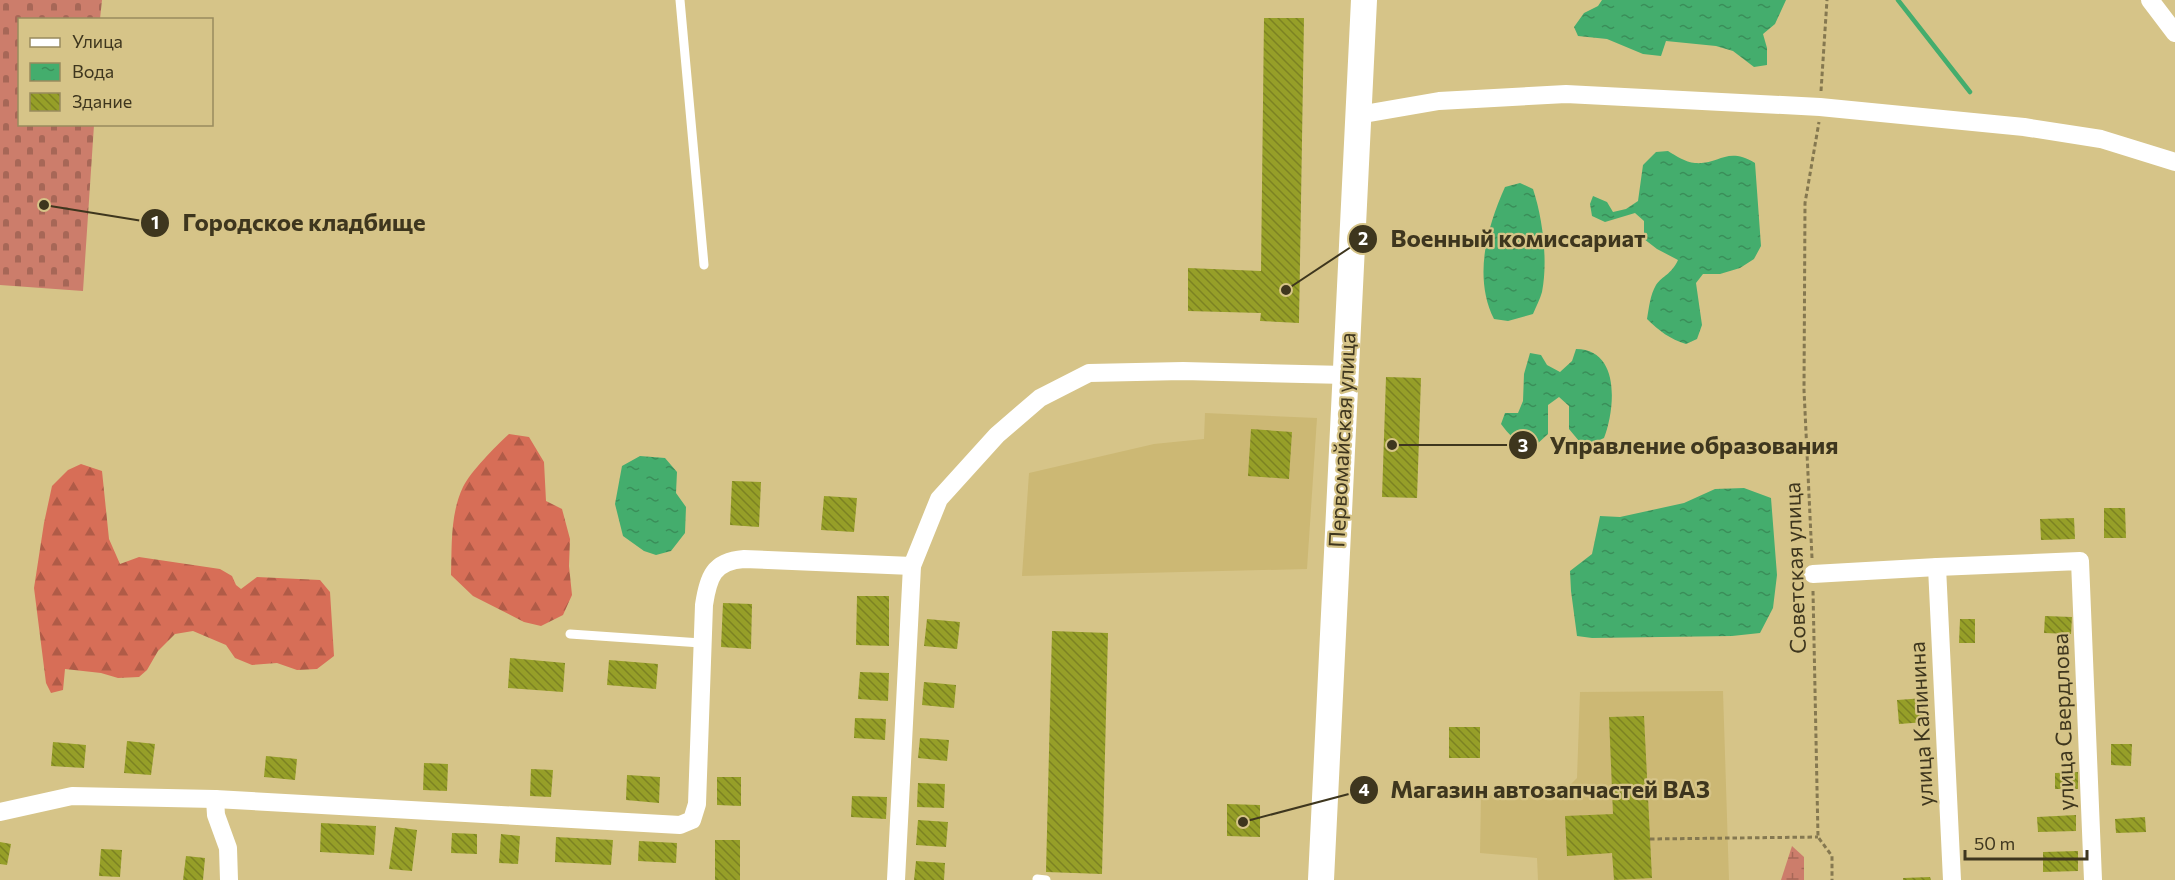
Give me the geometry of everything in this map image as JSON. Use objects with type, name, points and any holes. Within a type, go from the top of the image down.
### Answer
[{"type":"street","name":"Первомайская улица","points":[[1321,880],[1364,0]]},
{"type":"street","points":[[2150,0],[2175,33]]},
{"type":"street","points":[[1358,115],[1439,101],[1566,94],[1820,107],[2024,127],[2101,139],[2175,162]]},
{"type":"street","points":[[896,880],[912,566],[939,499],[997,435],[1040,398],[1089,373],[1183,371],[1346,375]]},
{"type":"street","points":[[0,812],[72,796],[215,799],[680,825],[692,820],[697,804],[701,643],[707,581],[717,568],[731,560],[912,566]]},
{"type":"street","name":"улица Свердлова","points":[[1938,567],[2080,561],[2093,880]]},
{"type":"street","points":[[1813,574],[1938,567]]},
{"type":"street","name":"улица Калинина","points":[[1938,567],[1952,880]]},
{"type":"street","points":[[215,799],[216,815],[228,848],[229,880]]},
{"type":"lane","points":[[680,0],[704,265]]},
{"type":"lane","points":[[570,634],[701,643]]},
{"type":"lane","points":[[1036,879],[1046,880]]},
{"type":"path","name":"Советская улица","points":[[1827,0],[1819,125],[1805,203],[1804,390],[1813,574],[1818,837],[1832,856],[1832,880]]},
{"type":"path","points":[[1650,839],[1818,837]]},
{"type":"shaded area","points":[[1205,413],[1317,418],[1307,569],[1022,576],[1029,473],[1154,444],[1204,439]]},
{"type":"shaded area","points":[[1723,691],[1729,880],[1538,880],[1537,858],[1480,853],[1481,795],[1557,798],[1577,778],[1580,692]]},
{"type":"green space","points":[[0,0],[102,0],[100,18],[18,18],[18,126],[94,126],[83,291],[0,285]]},
{"type":"green space","points":[[509,434],[529,437],[544,462],[546,501],[562,509],[570,539],[569,566],[572,595],[563,615],[541,626],[524,622],[473,596],[451,575],[454,519],[463,487],[490,452]]},
{"type":"green space","points":[[81,464],[102,471],[109,539],[120,564],[139,557],[220,569],[232,576],[236,585],[241,589],[257,577],[320,580],[330,592],[334,656],[317,669],[297,670],[277,663],[252,665],[235,658],[226,645],[193,631],[175,634],[158,651],[147,670],[139,677],[118,678],[101,673],[65,669],[63,690],[51,693],[46,683],[34,588],[52,486],[68,470]]},
{"type":"green space","points":[[1792,846],[1804,857],[1804,880],[1781,880]]},
{"type":"water","points":[[1602,0],[1786,0],[1775,24],[1763,34],[1767,48],[1767,65],[1754,67],[1733,51],[1716,46],[1666,41],[1661,56],[1643,54],[1607,39],[1578,36],[1574,27],[1584,13],[1598,6]]},
{"type":"water","points":[[1668,151],[1695,163],[1737,156],[1755,163],[1761,246],[1754,259],[1740,268],[1720,274],[1703,274],[1696,283],[1702,325],[1697,339],[1686,344],[1665,334],[1647,319],[1656,285],[1673,269],[1678,260],[1644,239],[1644,221],[1635,213],[1605,222],[1592,216],[1590,204],[1593,196],[1607,202],[1613,212],[1626,209],[1638,201],[1643,165],[1656,152]]},
{"type":"water","points":[[1520,183],[1533,189],[1537,201],[1544,240],[1544,280],[1533,314],[1508,321],[1494,319],[1488,303],[1484,286],[1485,252],[1498,202],[1505,187]]},
{"type":"water","points":[[1576,349],[1591,352],[1601,359],[1608,370],[1612,398],[1604,438],[1593,443],[1579,441],[1569,429],[1569,406],[1559,397],[1548,405],[1548,434],[1536,445],[1516,439],[1501,424],[1505,413],[1518,413],[1523,401],[1524,374],[1530,353],[1541,355],[1547,365],[1560,372],[1572,361]]},
{"type":"water","points":[[640,456],[665,458],[677,472],[676,493],[686,507],[685,533],[671,551],[656,555],[644,551],[623,536],[615,504],[622,466]]},
{"type":"water","points":[[1744,488],[1771,498],[1777,575],[1773,608],[1760,633],[1732,636],[1592,638],[1577,636],[1570,571],[1592,554],[1600,516],[1620,517],[1684,503],[1715,489]]},
{"type":"building","points":[[1264,18],[1304,18],[1299,323],[1260,321],[1261,313],[1188,311],[1188,268],[1261,271]]},
{"type":"building","points":[[1386,377],[1421,378],[1417,498],[1382,497]]},
{"type":"building","points":[[1251,429],[1292,432],[1289,479],[1248,476]]},
{"type":"building","points":[[732,481],[761,482],[759,527],[730,525]]},
{"type":"building","points":[[824,496],[857,498],[854,532],[821,530]]},
{"type":"building","points":[[2104,508],[2125,508],[2126,538],[2104,538]]},
{"type":"building","points":[[2074,518],[2075,539],[2041,540],[2040,519]]},
{"type":"building","points":[[857,596],[889,596],[889,646],[856,645]]},
{"type":"building","points":[[723,603],[752,604],[751,649],[721,647]]},
{"type":"building","points":[[2045,616],[2072,617],[2071,634],[2044,633]]},
{"type":"building","points":[[927,619],[960,622],[957,649],[924,646]]},
{"type":"building","points":[[1960,619],[1975,619],[1975,643],[1959,643]]},
{"type":"building","points":[[1052,631],[1108,633],[1102,874],[1046,872]]},
{"type":"building","points":[[510,658],[565,663],[563,692],[508,688]]},
{"type":"building","points":[[609,660],[658,664],[656,689],[607,685]]},
{"type":"building","points":[[860,672],[889,673],[888,701],[858,699]]},
{"type":"building","points":[[924,682],[956,685],[954,708],[922,705]]},
{"type":"building","points":[[1925,698],[1926,722],[1899,724],[1897,700]]},
{"type":"building","points":[[1644,716],[1652,878],[1614,880],[1612,853],[1567,856],[1565,816],[1613,814],[1609,717]]},
{"type":"building","points":[[855,718],[886,719],[885,740],[854,738]]},
{"type":"building","points":[[1449,727],[1480,727],[1480,758],[1449,758]]},
{"type":"building","points":[[920,738],[949,740],[947,761],[918,758]]},
{"type":"building","points":[[127,741],[155,744],[151,775],[124,773]]},
{"type":"building","points":[[53,742],[86,745],[84,768],[51,766]]},
{"type":"building","points":[[2111,744],[2132,744],[2131,766],[2111,765]]},
{"type":"building","points":[[266,756],[297,759],[295,780],[264,777]]},
{"type":"building","points":[[424,763],[448,764],[447,791],[423,790]]},
{"type":"building","points":[[531,769],[553,770],[551,797],[530,796]]},
{"type":"building","points":[[2078,772],[2078,789],[2055,789],[2055,773]]},
{"type":"building","points":[[627,775],[660,777],[659,803],[626,800]]},
{"type":"building","points":[[717,777],[741,777],[741,806],[717,805]]},
{"type":"building","points":[[918,783],[945,784],[944,808],[917,807]]},
{"type":"building","points":[[852,796],[887,797],[886,819],[851,817]]},
{"type":"building","points":[[1227,804],[1260,805],[1260,837],[1227,836]]},
{"type":"building","points":[[2076,815],[2076,831],[2038,832],[2037,817]]},
{"type":"building","points":[[2145,817],[2146,832],[2116,833],[2115,819]]},
{"type":"building","points":[[918,820],[948,822],[946,847],[916,845]]},
{"type":"building","points":[[321,823],[376,826],[374,855],[320,852]]},
{"type":"building","points":[[395,827],[417,830],[412,871],[389,869]]},
{"type":"building","points":[[452,833],[477,834],[477,854],[451,853]]},
{"type":"building","points":[[501,834],[520,836],[518,864],[499,863]]},
{"type":"building","points":[[556,837],[613,840],[611,865],[555,862]]},
{"type":"building","points":[[715,840],[740,840],[740,880],[715,880]]},
{"type":"building","points":[[639,841],[677,843],[676,863],[638,861]]},
{"type":"building","points":[[0,842],[11,844],[7,865],[0,864]]},
{"type":"building","points":[[101,849],[122,850],[120,877],[99,876]]},
{"type":"building","points":[[2078,851],[2078,871],[2043,872],[2043,852]]},
{"type":"building","points":[[186,856],[205,858],[203,880],[183,880]]},
{"type":"building","points":[[916,861],[945,863],[944,880],[914,880]]},
{"type":"building","points":[[1930,877],[1931,880],[1903,880],[1903,878]]},
{"type":"waterway","points":[[1898,0],[1970,92]]},
{"type":"place","name":"Городское кладбище","points":[[44,205]]},
{"type":"place","name":"Военный комиссариат","points":[[1286,290]]},
{"type":"place","name":"Управление образования","points":[[1392,445]]},
{"type":"place","name":"Магазин автозапчастей ВАЗ","points":[[1243,822]]}]
